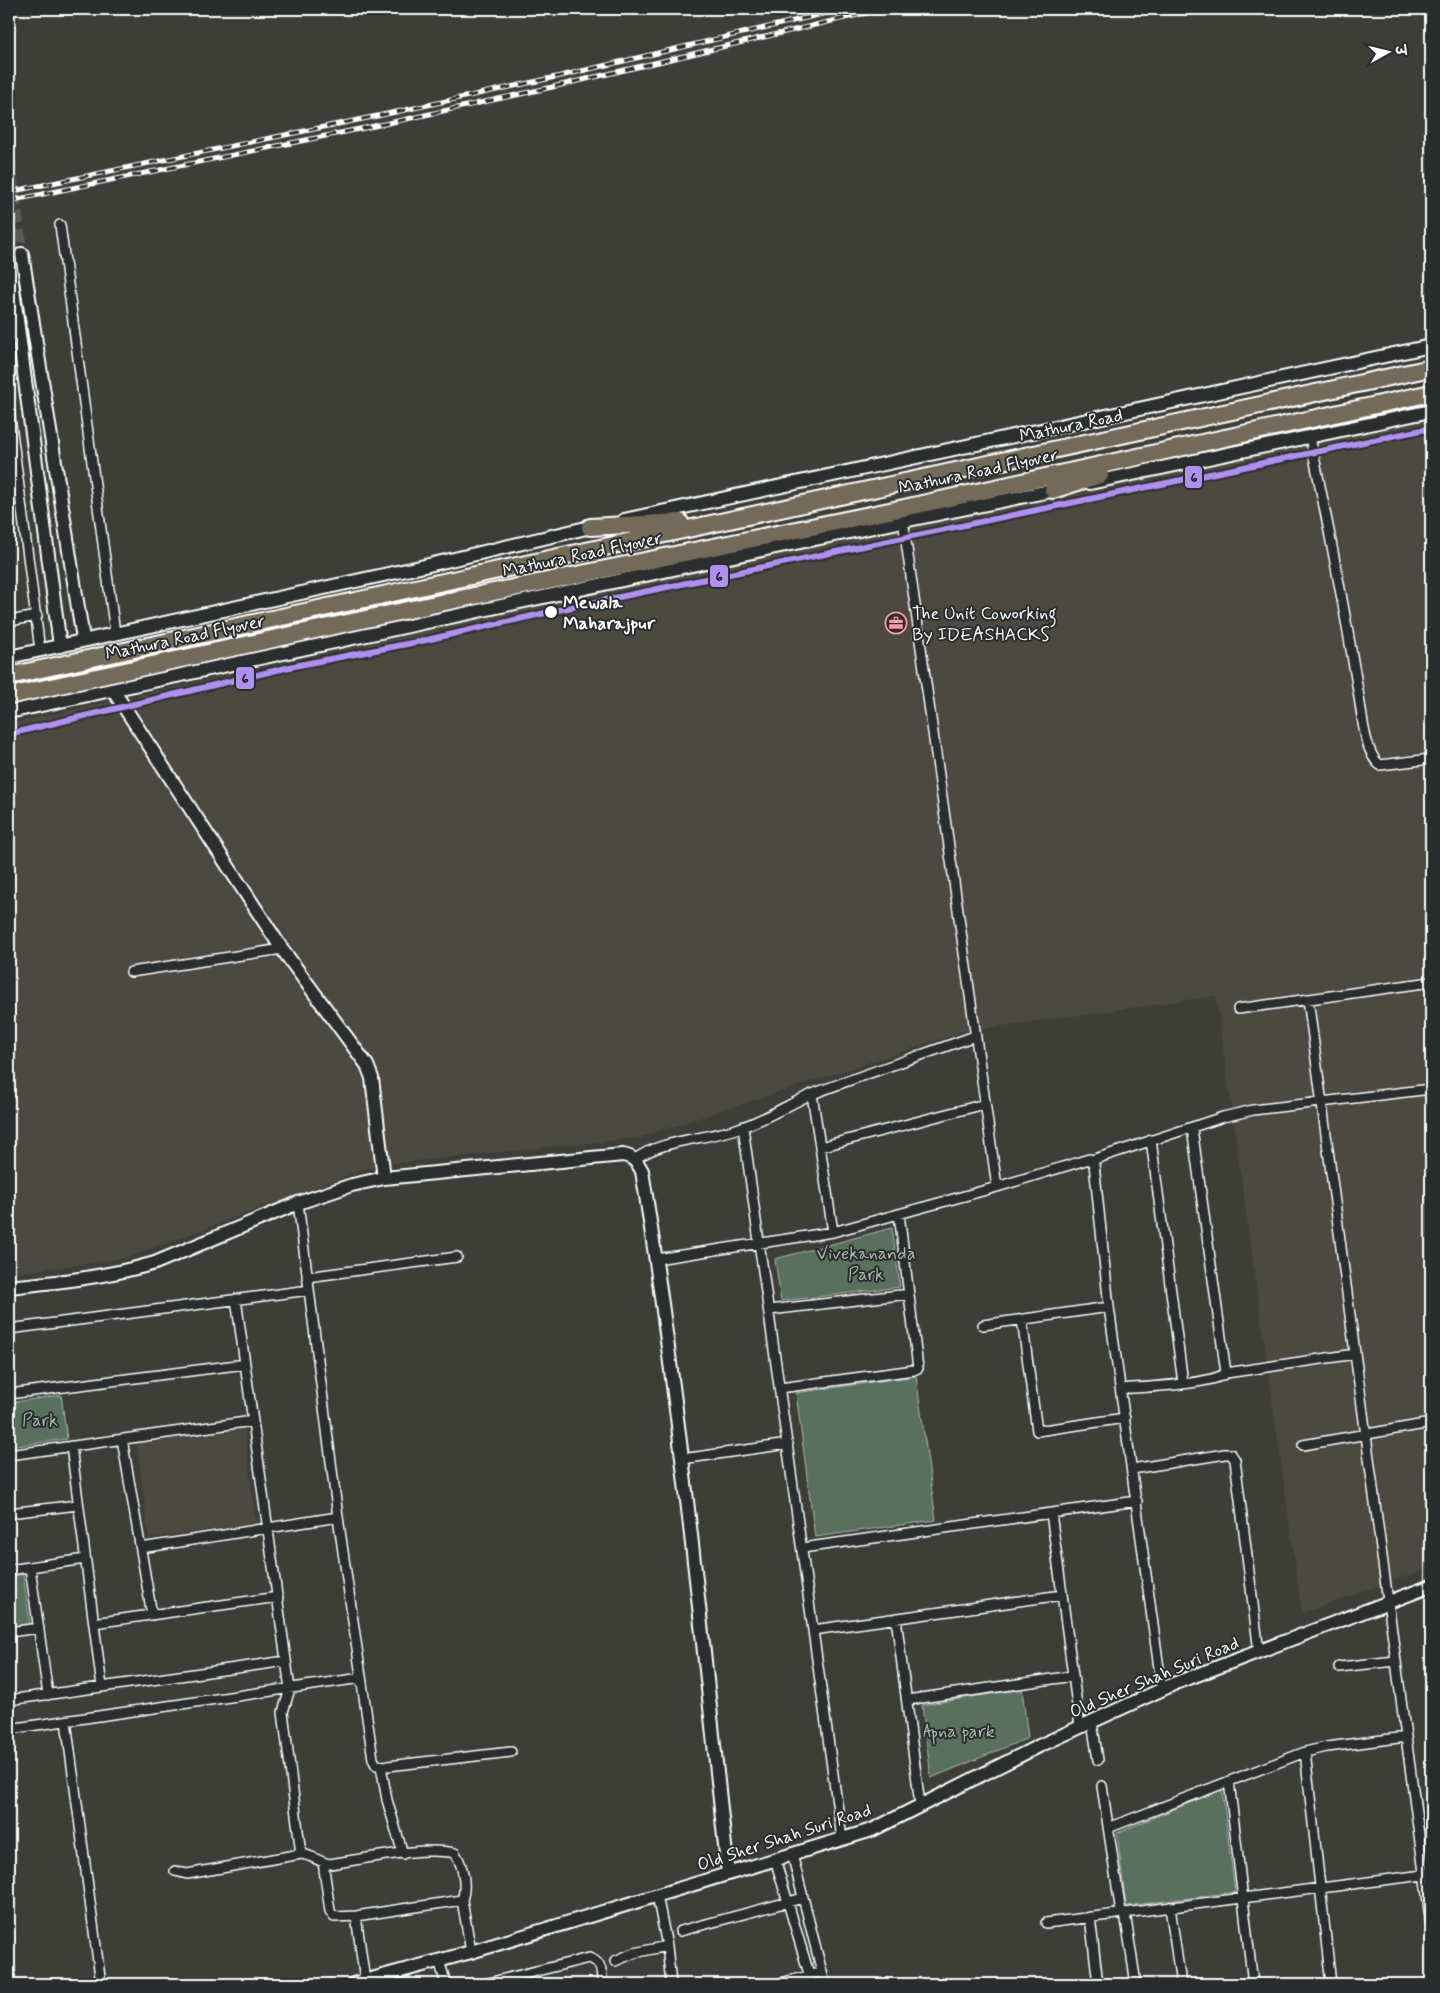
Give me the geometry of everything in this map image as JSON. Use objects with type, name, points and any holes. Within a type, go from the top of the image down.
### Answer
[{"type":"highway","name":"Mathura Road","points":[[719,522],[1431,368]]},
{"type":"highway","points":[[1053,490],[1134,465],[1163,452],[1431,393]]},
{"type":"highway","name":"Mathura Road Flyover","points":[[9,696],[445,602],[899,509],[1163,452]]},
{"type":"highway","points":[[590,527],[719,522]]},
{"type":"highway","name":"Mathura Road Flyover","points":[[9,676],[719,522]]},
{"type":"street","points":[[60,225],[115,633]]},
{"type":"street","points":[[22,254],[83,639]]},
{"type":"street","points":[[9,259],[60,646]]},
{"type":"street","points":[[9,657],[83,639],[420,567],[590,527],[1431,346]]},
{"type":"street","points":[[9,409],[40,650]]},
{"type":"street","points":[[9,712],[904,520],[1431,411]]},
{"type":"street","points":[[1310,437],[1343,600],[1365,734],[1374,760],[1380,764],[1431,759]]},
{"type":"street","points":[[904,520],[997,1186]]},
{"type":"street","points":[[9,621],[37,616]]},
{"type":"street","points":[[113,690],[282,949],[367,1065],[372,1078],[384,1178]]},
{"type":"street","points":[[131,972],[282,949]]},
{"type":"street","points":[[1238,1009],[1431,982]]},
{"type":"street","points":[[1308,998],[1406,1737],[1428,1875],[1431,1925]]},
{"type":"street","points":[[634,1160],[644,1152],[660,1147],[743,1127],[812,1094],[976,1036]]},
{"type":"street","points":[[656,1259],[833,1232],[1089,1159],[1092,1160],[1223,1117],[1253,1110],[1431,1089]]},
{"type":"street","points":[[812,1094],[833,1232]]},
{"type":"street","points":[[820,1147],[985,1104]]},
{"type":"street","points":[[743,1127],[842,1839]]},
{"type":"street","points":[[1192,1128],[1226,1373]]},
{"type":"street","points":[[1151,1140],[1183,1383]]},
{"type":"street","points":[[9,1288],[96,1278],[155,1263],[298,1203],[352,1185],[384,1178],[623,1156],[631,1157],[642,1171],[656,1259],[682,1458],[728,1873]]},
{"type":"street","points":[[1092,1160],[1162,1690]]},
{"type":"street","points":[[298,1203],[338,1517],[361,1678],[376,1765],[511,1752]]},
{"type":"street","points":[[780,1388],[917,1369],[899,1214]]},
{"type":"street","points":[[307,1277],[457,1257]]},
{"type":"street","points":[[9,1329],[308,1290]]},
{"type":"street","points":[[769,1310],[909,1294]]},
{"type":"street","points":[[236,1299],[290,1689],[283,1712],[301,1854]]},
{"type":"street","points":[[982,1325],[1110,1306]]},
{"type":"street","points":[[1022,1319],[1037,1431],[1125,1418]]},
{"type":"street","points":[[1121,1389],[1183,1383],[1220,1377],[1226,1373],[1355,1354]]},
{"type":"street","points":[[9,1394],[245,1364]]},
{"type":"street","points":[[9,1455],[253,1421]]},
{"type":"street","points":[[1303,1445],[1431,1423]]},
{"type":"street","points":[[122,1439],[152,1615]]},
{"type":"street","points":[[682,1458],[788,1444]]},
{"type":"street","points":[[71,1446],[102,1687]]},
{"type":"street","points":[[1132,1469],[1231,1454],[1235,1460],[1260,1652]]},
{"type":"street","points":[[802,1548],[1136,1501]]},
{"type":"street","points":[[9,1513],[78,1505]]},
{"type":"street","points":[[1051,1513],[1073,1676],[1086,1725],[1098,1760]]},
{"type":"street","points":[[141,1548],[338,1517]]},
{"type":"street","points":[[9,1570],[85,1559]]},
{"type":"street","points":[[30,1567],[48,1695]]},
{"type":"street","name":"Old Sher Shah Suri Road","points":[[359,1983],[471,1952],[872,1830],[920,1805],[1162,1690],[1431,1586]]},
{"type":"street","points":[[813,1630],[1062,1595]]},
{"type":"street","points":[[94,1624],[278,1596]]},
{"type":"street","points":[[896,1618],[920,1805]]},
{"type":"street","points":[[9,1632],[39,1628]]},
{"type":"street","points":[[1339,1667],[1396,1661]]},
{"type":"street","points":[[9,1700],[286,1662]]},
{"type":"street","points":[[907,1700],[1073,1676]]},
{"type":"street","points":[[9,1729],[361,1678]]},
{"type":"street","points":[[66,1721],[101,1984]]},
{"type":"street","points":[[1108,1828],[1305,1752],[1327,1747],[1406,1737]]},
{"type":"street","points":[[1305,1752],[1331,1984]]},
{"type":"street","points":[[381,1766],[403,1854]]},
{"type":"street","points":[[1229,1781],[1253,1984]]},
{"type":"street","points":[[1102,1786],[1136,1984]]},
{"type":"street","points":[[176,1871],[187,1874],[301,1854],[330,1864],[435,1851],[455,1853],[459,1858],[464,1879],[462,1900],[471,1952]]},
{"type":"street","points":[[792,1854],[825,1984]]},
{"type":"street","points":[[775,1859],[811,1980]]},
{"type":"street","points":[[323,1862],[330,1911],[334,1917],[356,1916],[462,1900]]},
{"type":"street","points":[[1046,1923],[1428,1875]]},
{"type":"street","points":[[657,1895],[667,1946],[671,1984]]},
{"type":"street","points":[[680,1931],[803,1898]]},
{"type":"street","points":[[1170,1907],[1181,1984]]},
{"type":"street","points":[[356,1916],[359,1983]]},
{"type":"street","points":[[1090,1917],[1098,1984]]},
{"type":"street","points":[[615,1962],[634,1953],[667,1946]]},
{"type":"street","points":[[484,1984],[589,1958],[600,1964],[602,1984]]},
{"type":"street","points":[[438,1960],[446,1984]]},
{"type":"street","points":[[777,1984],[811,1980],[822,1972]]},
{"type":"shaded area","points":[[1431,408],[1431,1567],[1302,1613],[1216,996],[965,1031],[638,1138],[377,1165],[126,1258],[9,1274],[9,724]]},
{"type":"shaded area","points":[[244,1429],[256,1524],[149,1538],[137,1443]]},
{"type":"green space","name":"Vivekananda Park","points":[[892,1228],[900,1287],[781,1301],[775,1259]]},
{"type":"green space","points":[[916,1376],[936,1520],[815,1537],[796,1393]]},
{"type":"green space","name":"Park","points":[[61,1395],[67,1439],[9,1447],[9,1403]]},
{"type":"green space","points":[[23,1574],[30,1624],[9,1627],[9,1577]]},
{"type":"green space","name":"Apna park","points":[[1022,1689],[1028,1738],[931,1778],[922,1705]]},
{"type":"green space","points":[[1222,1789],[1235,1892],[1126,1906],[1117,1833]]},
{"type":"tunnel","points":[[9,159],[22,254]]},
{"type":"railway","points":[[9,192],[556,77],[844,9]]},
{"type":"railway","points":[[9,201],[384,124],[557,86],[883,9]]},
{"type":"transit line","name":"6","points":[[9,734],[294,666],[422,641],[581,605],[1431,428]]},
{"type":"place","name":"Mewala Maharajpur","points":[[551,612]]},
{"type":"place","name":"The Unit Coworking By IDEASHACKS","points":[[896,623]]}]
